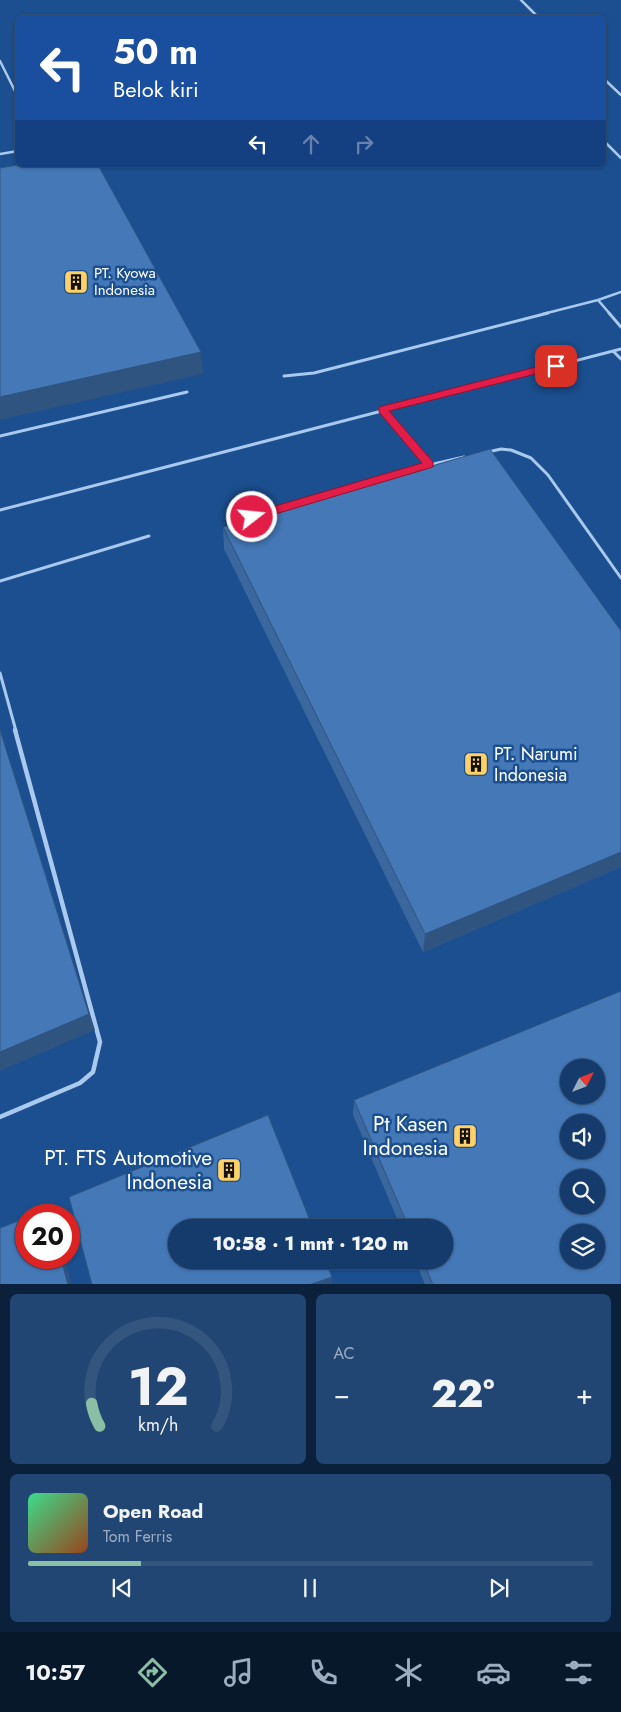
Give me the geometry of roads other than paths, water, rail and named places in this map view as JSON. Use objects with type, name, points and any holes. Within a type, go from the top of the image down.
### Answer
[{"type":"lane","points":[[521,0],[536,15]]},
{"type":"lane","points":[[0,60],[1,66],[15,92]]},
{"type":"lane","points":[[606,81],[621,96]]},
{"type":"lane","points":[[606,143],[621,158]]},
{"type":"lane","points":[[0,154],[15,152]]},
{"type":"lane","points":[[284,376],[314,373],[598,300],[621,292]]},
{"type":"lane","points":[[598,300],[621,327]]},
{"type":"lane","points":[[0,510],[621,349]]},
{"type":"lane","points":[[613,351],[621,359]]},
{"type":"lane","points":[[0,436],[186,392]]},
{"type":"lane","points":[[382,410],[429,464]]},
{"type":"lane","points":[[483,453],[501,449],[519,452],[531,458],[548,475],[621,578]]},
{"type":"lane","points":[[252,517],[429,464],[465,457]]},
{"type":"lane","points":[[0,581],[149,536]]},
{"type":"lane","points":[[0,673],[100,1042],[92,1072],[80,1083],[0,1117]]},
{"type":"place","name":"PT. Kyowa Indonesia","points":[[76,282]]},
{"type":"place","name":"PT. Narumi Indonesia","points":[[476,764]]},
{"type":"place","name":"Pt Kasen Indonesia","points":[[465,1136]]},
{"type":"place","name":"PT. FTS Automotive Indonesia","points":[[229,1170]]}]
